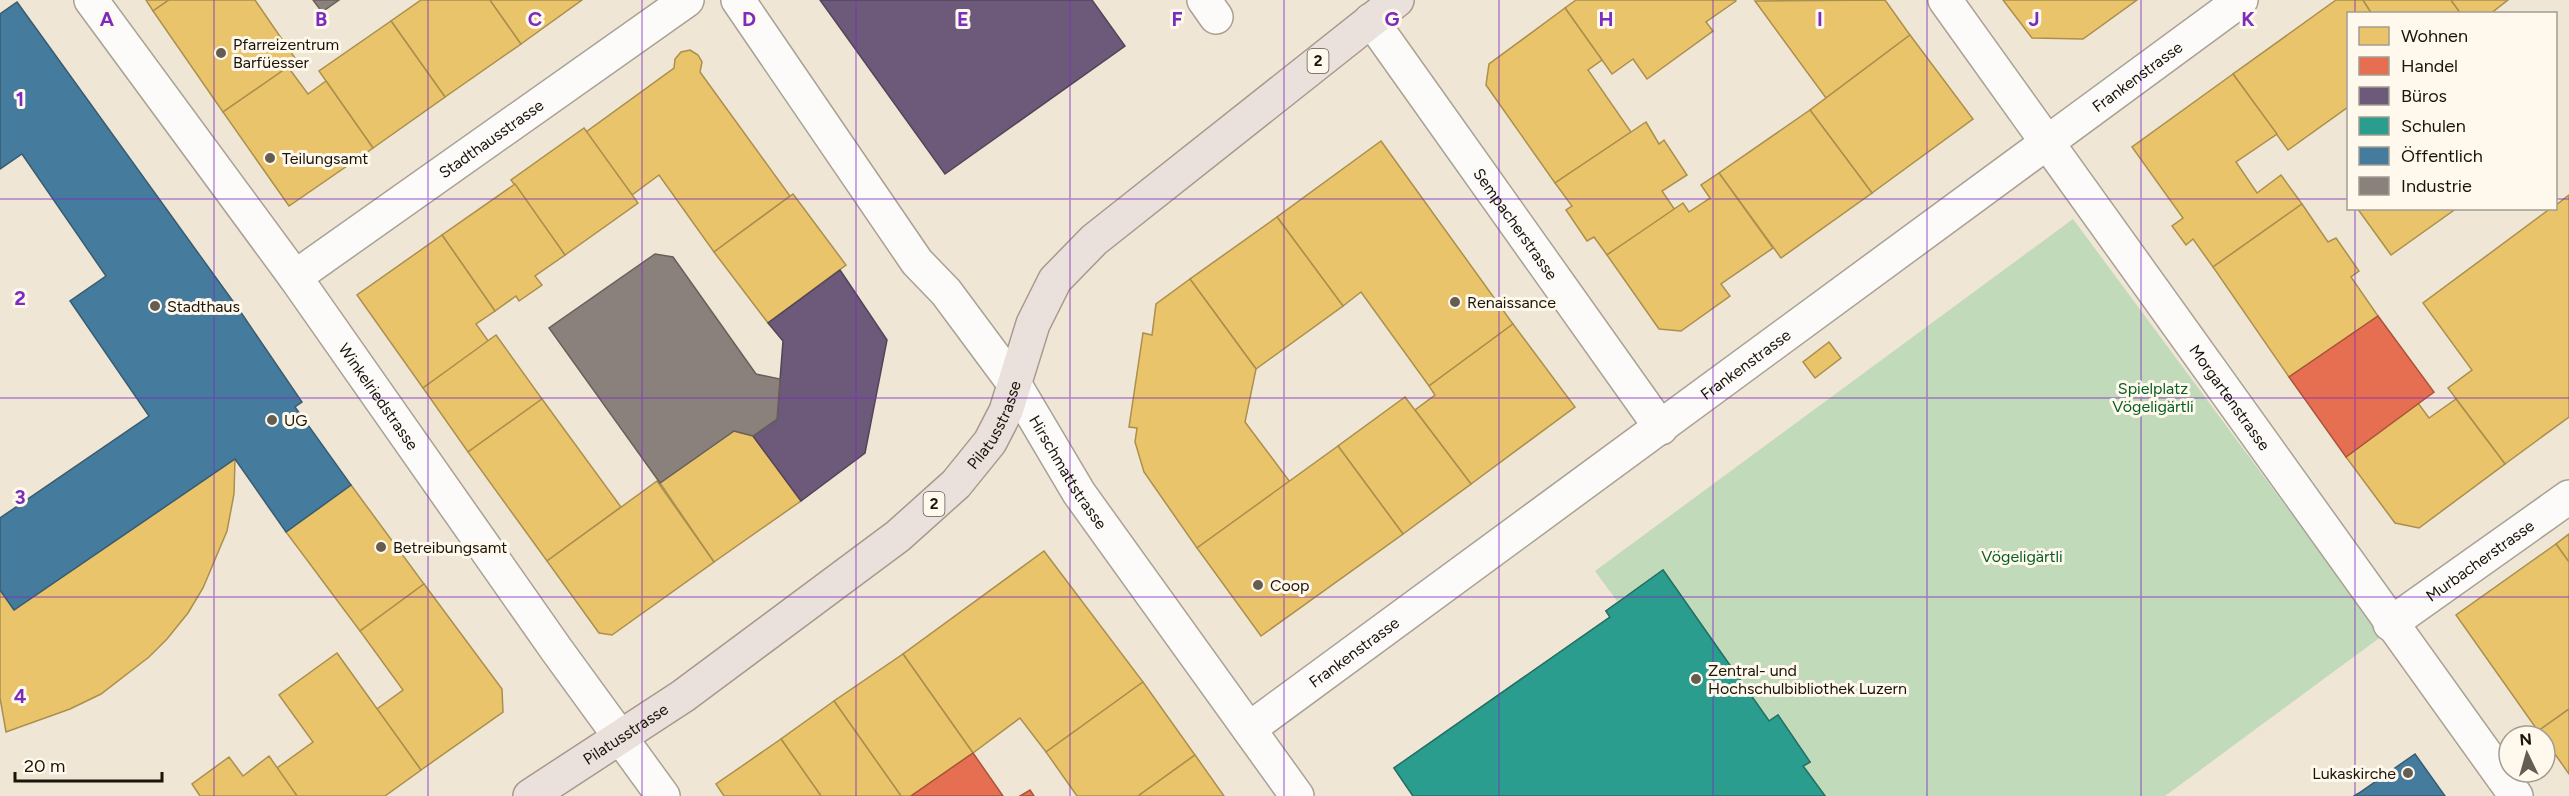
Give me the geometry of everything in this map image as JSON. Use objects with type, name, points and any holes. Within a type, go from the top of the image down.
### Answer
[{"type":"main road","name":"Pilatusstrasse","points":[[530,796],[683,696],[898,536],[937,502],[956,484],[990,442],[1006,411],[1033,324],[1055,280],[1094,240],[1397,0]]},
{"type":"street","name":"Winkelriedstrasse","points":[[92,0],[295,277],[556,649],[663,796]]},
{"type":"street","name":"Stadthausstrasse","points":[[295,277],[687,0]]},
{"type":"street","name":"Hirschmattstrasse","points":[[738,0],[917,262],[946,292],[1015,385],[1079,494],[1297,796]]},
{"type":"street","name":"Morgartenstrasse","points":[[1945,0],[2390,624],[2516,796]]},
{"type":"street","name":"Frankenstrasse","points":[[1249,729],[2241,0]]},
{"type":"street","name":"Sempacherstrasse","points":[[1371,20],[1661,428]]},
{"type":"street","name":"Murbacherstrasse","points":[[2390,624],[2569,497]]},
{"type":"green space","name":"Vögeligärtli","points":[[2073,219],[2382,636],[2165,796],[1825,796],[1804,766],[1810,761],[1778,715],[1769,720],[1664,570],[1617,601],[1595,571]]},
{"type":"building: Wohnen","points":[[146,0],[169,0],[153,11]]},
{"type":"building: Wohnen","points":[[169,0],[255,0],[297,61],[223,112],[153,11]]},
{"type":"building: Wohnen","points":[[421,0],[490,0],[521,44],[445,97],[391,21]]},
{"type":"building: Wohnen","points":[[490,0],[582,0],[521,44]]},
{"type":"building: Wohnen","points":[[1576,0],[1736,1],[1706,22],[1713,31],[1647,79],[1633,59],[1612,74],[1565,8]]},
{"type":"building: Wohnen","points":[[1885,0],[1910,35],[1826,98],[1755,1]]},
{"type":"building: Wohnen","points":[[2003,0],[2137,0],[2083,39],[2032,38]]},
{"type":"building: Wohnen","points":[[2336,0],[2363,0],[2371,12],[2347,12],[2347,108],[2288,150],[2233,74]]},
{"type":"building: Wohnen","points":[[2363,0],[2451,0],[2460,12],[2371,12]]},
{"type":"building: Wohnen","points":[[2451,0],[2508,0],[2493,12],[2460,12]]},
{"type":"building: Wohnen","points":[[1565,8],[1602,60],[1588,70],[1631,132],[1555,183],[1486,85],[1489,64]]},
{"type":"building: Wohnen","points":[[391,21],[445,97],[373,148],[319,71]]},
{"type":"building: Wohnen","points":[[1910,35],[1973,119],[1872,193],[1810,110]]},
{"type":"building: Wohnen","points":[[690,50],[698,55],[702,62],[700,72],[790,196],[714,252],[659,175],[632,195],[586,132],[674,68],[675,59],[681,52]]},
{"type":"building: Wohnen","points":[[288,67],[308,94],[326,81],[373,148],[289,206],[223,112]]},
{"type":"building: Wohnen","points":[[2233,74],[2277,134],[2236,162],[2257,193],[2281,175],[2302,204],[2213,267],[2193,239],[2186,245],[2172,226],[2183,218],[2132,147]]},
{"type":"building: Wohnen","points":[[1810,110],[1872,193],[1781,258],[1719,173]]},
{"type":"building: Wohnen","points":[[1646,122],[1659,144],[1664,140],[1687,175],[1662,191],[1675,210],[1607,255],[1594,237],[1587,241],[1566,210],[1572,206],[1555,183]]},
{"type":"building: Wohnen","points":[[584,128],[638,203],[565,255],[511,180]]},
{"type":"building: Wohnen","points":[[1381,141],[1513,324],[1429,386],[1361,292],[1343,306],[1277,217]]},
{"type":"building: Wohnen","points":[[1719,173],[1773,248],[1721,284],[1730,296],[1681,331],[1659,329],[1607,255],[1683,203],[1689,212],[1710,198],[1701,185]]},
{"type":"building: Wohnen","points":[[515,184],[565,255],[535,276],[542,285],[519,301],[516,296],[495,311],[442,235]]},
{"type":"building: Wohnen","points":[[793,194],[846,265],[768,323],[714,252]]},
{"type":"building: Wohnen","points":[[2569,195],[2569,417],[2505,464],[2448,388],[2472,370],[2423,303],[2548,210],[2557,210],[2557,204]]},
{"type":"building: Wohnen","points":[[2302,204],[2328,242],[2336,238],[2359,271],[2351,277],[2378,316],[2289,377],[2213,267]]},
{"type":"building: Wohnen","points":[[2358,210],[2454,210],[2391,255]]},
{"type":"building: Wohnen","points":[[1277,217],[1343,306],[1256,369],[1190,279]]},
{"type":"building: Wohnen","points":[[442,235],[495,311],[476,324],[489,342],[423,388],[357,295]]},
{"type":"building: Wohnen","points":[[1190,279],[1256,369],[1245,422],[1290,482],[1197,548],[1144,472],[1135,442],[1137,428],[1129,427],[1143,333],[1152,335],[1156,304]]},
{"type":"building: Wohnen","points":[[1513,324],[1575,407],[1471,484],[1415,410],[1435,395],[1429,386]]},
{"type":"building: Wohnen","points":[[496,335],[542,399],[468,452],[423,388]]},
{"type":"building: Wohnen","points":[[1829,342],[1841,358],[1815,378],[1803,362]]},
{"type":"building: Wohnen","points":[[1405,397],[1471,484],[1403,534],[1338,446]]},
{"type":"building: Wohnen","points":[[542,399],[621,507],[547,561],[468,452]]},
{"type":"building: Wohnen","points":[[2456,399],[2505,464],[2419,528],[2395,523],[2346,457],[2418,403],[2429,418]]},
{"type":"building: Wohnen","points":[[734,431],[753,436],[801,501],[714,562],[660,483]]},
{"type":"building: Wohnen","points":[[1338,446],[1403,534],[1261,636],[1197,548]]},
{"type":"building: Wohnen","points":[[235,459],[234,494],[227,531],[203,588],[188,613],[167,639],[149,657],[101,694],[70,709],[6,732],[0,698],[0,590],[14,610]]},
{"type":"building: Wohnen","points":[[657,481],[714,562],[612,635],[599,633],[547,561]]},
{"type":"building: Wohnen","points":[[351,485],[424,584],[360,631],[286,532]]},
{"type":"building: Wohnen","points":[[2569,534],[2569,562],[2556,544]]},
{"type":"building: Wohnen","points":[[2556,544],[2569,562],[2569,709],[2548,724],[2533,724],[2456,615]]},
{"type":"building: Wohnen","points":[[1044,551],[1143,682],[1046,752],[1020,718],[973,753],[903,654]]},
{"type":"building: Wohnen","points":[[424,584],[502,689],[503,712],[421,770],[377,709],[403,690],[360,631]]},
{"type":"building: Wohnen","points":[[337,653],[421,770],[385,796],[297,796],[277,768],[313,742],[279,695]]},
{"type":"building: Wohnen","points":[[903,654],[973,753],[911,796],[901,796],[834,701]]},
{"type":"building: Wohnen","points":[[1143,682],[1195,755],[1138,796],[1077,796],[1046,752]]},
{"type":"building: Wohnen","points":[[834,701],[901,796],[821,796],[781,739]]},
{"type":"building: Wohnen","points":[[2569,709],[2569,774],[2557,757],[2557,724],[2548,724]]},
{"type":"building: Wohnen","points":[[781,739],[821,796],[724,796],[716,784]]},
{"type":"building: Wohnen","points":[[1195,755],[1224,796],[1138,796]]},
{"type":"building: Wohnen","points":[[269,756],[297,796],[200,796],[192,784],[229,757],[243,776]]},
{"type":"building: Handel","points":[[2378,316],[2434,392],[2346,457],[2289,377]]},
{"type":"building: Handel","points":[[973,753],[1003,796],[911,796]]},
{"type":"building: Handel","points":[[1030,790],[1034,796],[1020,796]]},
{"type":"building: Büros","points":[[820,0],[1092,0],[1125,46],[945,174]]},
{"type":"building: Büros","points":[[840,270],[887,340],[865,453],[801,501],[753,436],[777,419],[783,341],[768,323]]},
{"type":"building: Schulen","name":"Zentral- und Hochschulbibliothek Luzern","points":[[1663,570],[1769,721],[1778,715],[1810,762],[1803,766],[1825,796],[1669,796],[1713,765],[1634,652],[1556,706],[1619,796],[1413,796],[1394,768],[1610,617],[1606,611]]},
{"type":"building: Schulen","name":"Zentral- und Hochschulbibliothek Luzern","points":[[1663,570],[1769,721],[1778,715],[1810,762],[1803,766],[1825,796],[1413,796],[1394,768],[1610,617],[1606,611]]},
{"type":"building: Öffentlich","name":"Stadthaus","points":[[17,2],[240,311],[302,402],[295,407],[351,485],[286,532],[235,459],[14,610],[0,590],[0,518],[149,416],[70,301],[106,276],[22,154],[0,169],[0,14]]},
{"type":"building: Öffentlich","name":"Lukaskirche","points":[[2415,754],[2445,796],[2354,796],[2359,793]]},
{"type":"building: Industrie","points":[[313,0],[339,0],[322,12]]},
{"type":"building: Industrie","points":[[655,254],[673,257],[756,374],[780,379],[777,419],[753,436],[734,431],[660,483],[549,328]]},
{"type":"place","name":"Pfarreizentrum Barfüesser","points":[[221,53]]},
{"type":"place","name":"Teilungsamt","points":[[270,158]]},
{"type":"place","name":"Renaissance","points":[[1455,302]]},
{"type":"place","name":"Stadthaus","points":[[155,306]]},
{"type":"place","name":"UG","points":[[272,420]]},
{"type":"place","name":"Betreibungsamt","points":[[381,547]]},
{"type":"place","name":"Coop","points":[[1258,585]]},
{"type":"place","name":"Zentral- und Hochschulbibliothek Luzern","points":[[1696,679]]},
{"type":"place","name":"Lukaskirche","points":[[2408,773]]},
{"type":"park label","name":"Spielplatz Vögeligärtli","points":[[2153,397]]}]
